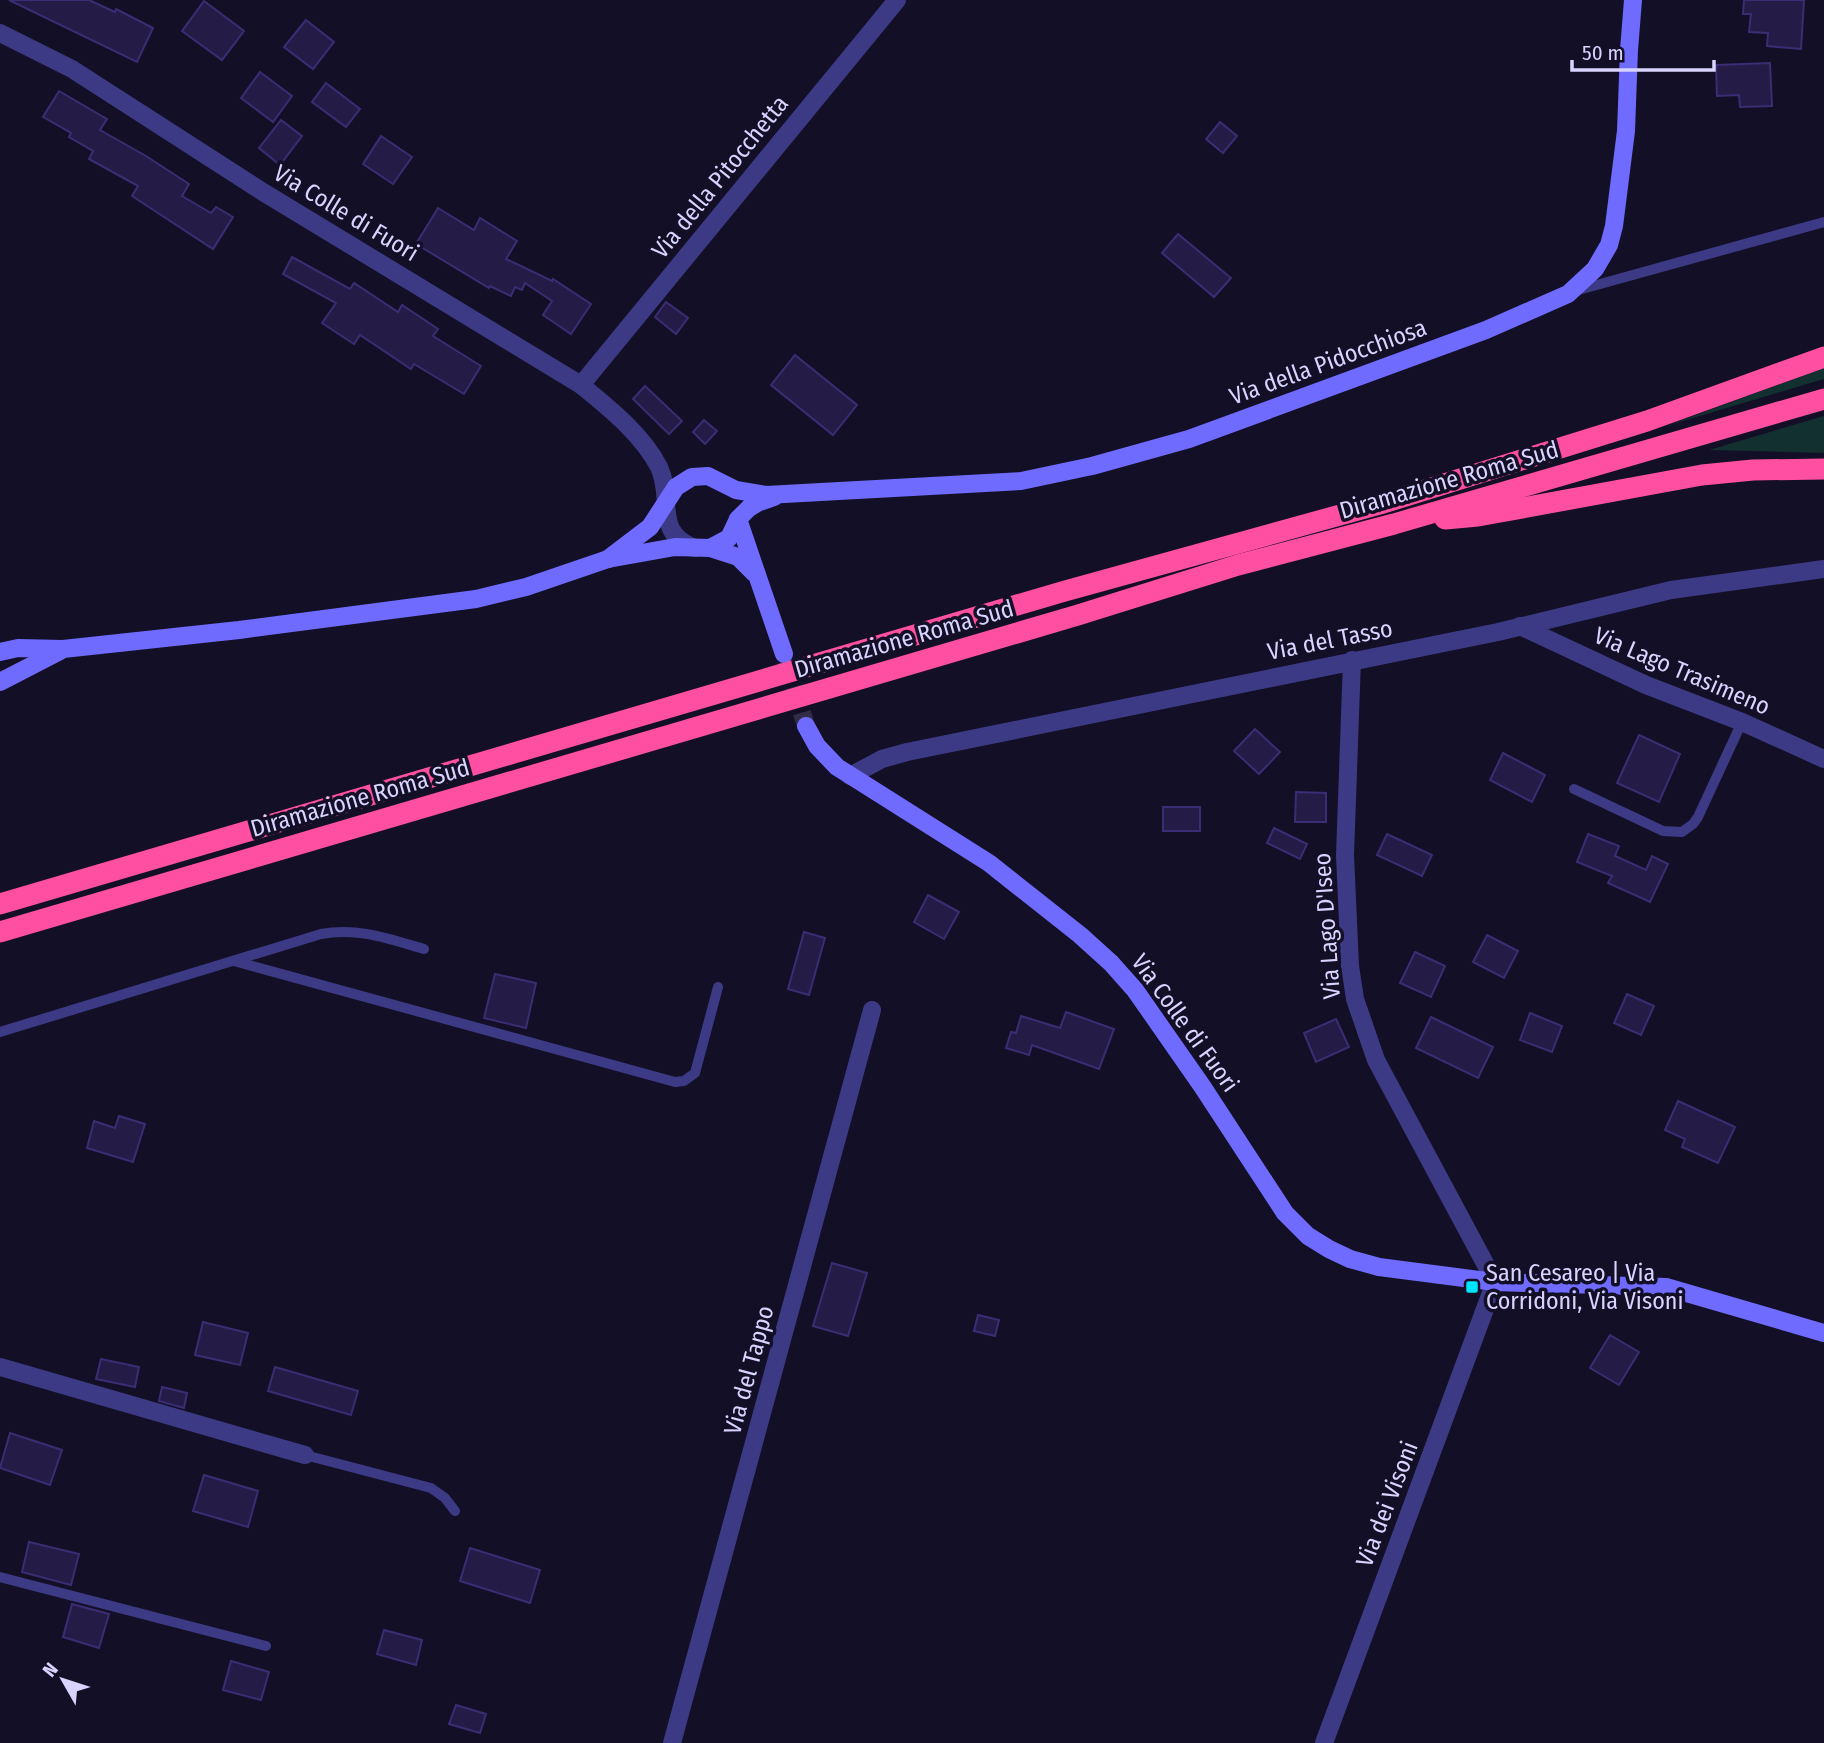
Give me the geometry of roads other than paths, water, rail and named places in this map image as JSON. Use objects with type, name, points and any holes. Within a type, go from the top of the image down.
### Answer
[{"type":"highway","points":[[1765,379],[1824,349]]},
{"type":"highway","points":[[1765,379],[1824,357]]},
{"type":"highway","name":"Diramazione Roma Sud","points":[[0,904],[1065,591],[1380,504],[1647,421],[1765,379]]},
{"type":"highway","name":"Diramazione Roma Sud","points":[[0,932],[1065,619],[1238,565],[1394,524],[1824,399]]},
{"type":"highway","points":[[1394,524],[1478,516],[1703,475],[1753,470],[1824,469]]},
{"type":"street","name":"Via della Pitocchetta","points":[[581,385],[897,0]]},
{"type":"street","name":"Via della Pidocchiosa","points":[[729,487],[754,494],[791,494],[1021,481],[1108,462],[1189,439],[1399,362],[1486,330],[1568,293],[1595,269],[1609,245],[1614,226],[1626,131],[1633,0]]},
{"type":"street","name":"Via Colle di Fuori","points":[[0,33],[72,69],[264,192],[581,385],[619,418],[652,454],[692,477]]},
{"type":"street","name":"Via Colle di Fuori","points":[[652,454],[663,476],[667,502]]},
{"type":"street","points":[[608,559],[650,527],[676,487],[692,477],[716,478],[729,487],[737,500],[738,519],[784,654]]},
{"type":"street","name":"Via della Pidocchiosa","points":[[738,519],[757,503],[791,494]]},
{"type":"street","points":[[667,502],[666,512],[671,531],[678,539],[738,557],[759,579]]},
{"type":"street","points":[[0,644],[9,650],[63,649],[459,603],[513,590],[608,559],[675,547],[703,548],[729,538],[738,519]]},
{"type":"street","name":"Via del Tasso","points":[[850,776],[876,762],[907,752],[1520,626],[1671,590],[1824,569]]},
{"type":"street","name":"Via Lago Trasimeno","points":[[1520,626],[1646,685],[1742,722],[1824,759]]},
{"type":"street","points":[[0,682],[63,649]]},
{"type":"street","name":"Via Lago D'Iseo","points":[[1352,660],[1345,855],[1349,954],[1355,999],[1376,1060],[1495,1282]]},
{"type":"street","points":[[0,673],[20,671]]},
{"type":"street","name":"Via Colle di Fuori","points":[[806,726],[822,753],[850,776],[996,867],[1080,934],[1111,963],[1135,990],[1202,1086],[1280,1206],[1308,1236],[1339,1254],[1369,1265],[1495,1282],[1666,1287],[1824,1333]]},
{"type":"street","name":"Via del Tappo","points":[[672,1743],[872,1010]]},
{"type":"street","name":"Via dei Visoni","points":[[1324,1743],[1495,1282]]},
{"type":"street","points":[[0,1367],[305,1455]]},
{"type":"lane","points":[[1568,293],[1824,222]]},
{"type":"lane","points":[[1574,789],[1670,834],[1682,832],[1698,817],[1742,722]]},
{"type":"lane","points":[[0,1032],[321,934],[341,931],[372,934],[424,949]]},
{"type":"lane","points":[[234,961],[675,1082],[684,1081],[695,1073],[718,987]]},
{"type":"lane","points":[[305,1455],[430,1488],[445,1498],[455,1511]]},
{"type":"lane","points":[[0,1577],[266,1646]]},
{"type":"tunnel","points":[[786,661],[806,726]]},
{"type":"place","name":"San Cesareo | Via Corridoni, Via Visoni","points":[[1472,1287]]}]
